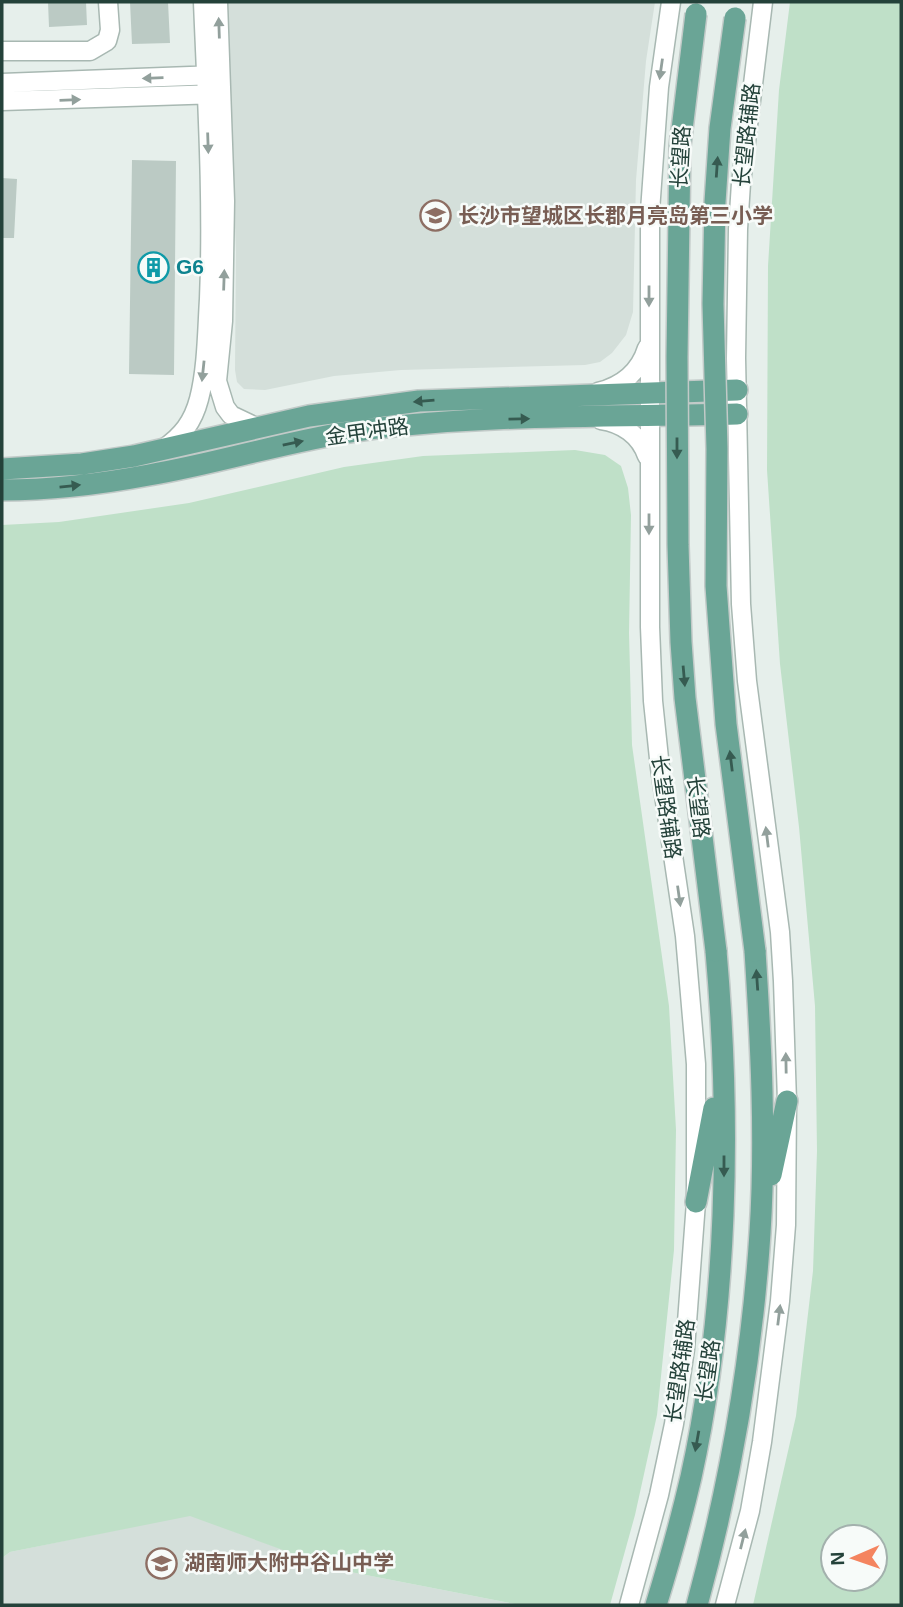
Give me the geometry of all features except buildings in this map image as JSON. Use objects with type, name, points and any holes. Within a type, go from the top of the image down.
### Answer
[{"type":"main road","name":"长望路","points":[[656,1605],[691,1476],[715,1318],[723,1182],[723,1058],[716,951],[685,698],[678,545],[680,146],[697,8]]},
{"type":"main road","name":"长望路","points":[[697,1605],[716,1536],[751,1328],[760,1232],[763,1138],[755,951],[726,724],[716,586],[717,449],[713,330],[715,202],[720,128],[736,10]]},
{"type":"main road","name":"金甲冲路","points":[[2,468],[82,464],[162,450],[309,416],[419,401],[737,390]]},
{"type":"main road","name":"金甲冲路","points":[[2,490],[34,490],[150,475],[360,430],[451,422],[737,414]]},
{"type":"main road","points":[[696,1202],[723,1058]]},
{"type":"main road","points":[[760,1232],[787,1101]]},
{"type":"street","points":[[2,51],[90,51],[100,47],[107,41],[110,30],[108,2]]},
{"type":"street","points":[[203,2],[213,75],[225,257],[223,321],[217,381],[225,407],[231,415],[256,427]]},
{"type":"street","points":[[213,75],[218,2]]},
{"type":"street","name":"长望路辅路","points":[[629,1605],[659,1495],[674,1424],[685,1349],[696,1202],[696,1064],[685,936],[660,768],[653,701],[649,341],[653,148],[671,2]]},
{"type":"street","name":"长望路辅路","points":[[725,1605],[750,1511],[762,1442],[776,1341],[786,1225],[787,1101],[780,932],[747,681],[741,604],[737,414],[738,229],[747,125],[763,2]]},
{"type":"street","points":[[2,83],[213,75]]},
{"type":"street","points":[[2,101],[214,94]]},
{"type":"street","points":[[162,450],[187,428],[199,398],[202,381],[211,257],[214,94]]},
{"type":"street","points":[[591,394],[607,390],[630,376],[645,355],[649,341]]},
{"type":"street","points":[[590,418],[611,421],[626,428],[644,447],[649,463]]},
{"type":"shaded area","name":"长沙市望城区长郡月亮岛第三小学","points":[[226,2],[655,2],[646,61],[636,180],[633,312],[626,335],[612,353],[600,362],[585,365],[401,370],[334,376],[265,390],[244,389],[237,382],[235,370],[236,252]]},
{"type":"shaded area","name":"湖南师大附中谷山中学","points":[[190,1515],[335,1569],[520,1605],[2,1605],[2,1558],[10,1552]]},
{"type":"green space","points":[[790,2],[901,2],[901,1605],[753,1605],[796,1416],[813,1271],[817,1151],[815,1006],[799,827],[780,664],[767,470],[768,266],[779,90]]},
{"type":"green space","points":[[575,450],[605,455],[621,466],[628,488],[631,515],[629,633],[632,745],[669,1006],[676,1130],[674,1250],[657,1415],[635,1515],[610,1605],[520,1605],[335,1569],[190,1516],[10,1552],[2,1558],[2,525],[59,522],[189,503],[344,467],[423,456]]},
{"type":"place","name":"长沙市望城区长郡月亮岛第三小学","points":[[435,216]]},
{"type":"place","name":"G6","points":[[153,267]]},
{"type":"place","name":"湖南师大附中谷山中学","points":[[161,1563]]}]
